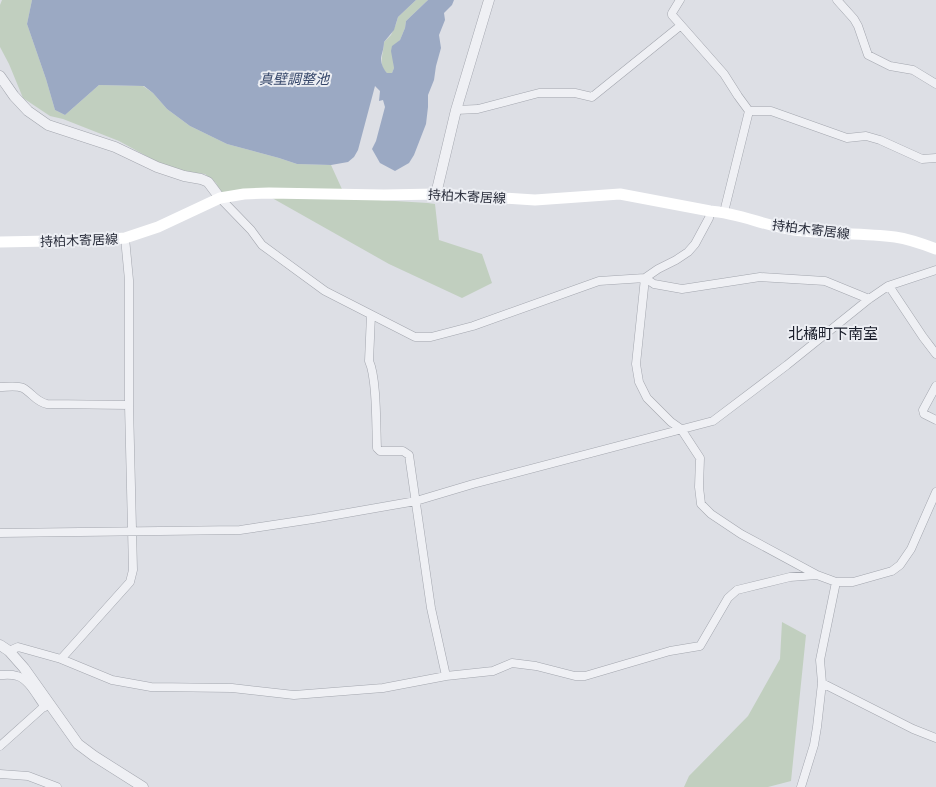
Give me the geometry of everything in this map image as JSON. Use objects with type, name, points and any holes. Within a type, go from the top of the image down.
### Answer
[{"type":"main road","name":"持柏木寄居線","points":[[0,242],[126,238],[158,227],[220,198],[244,194],[436,194],[535,200],[620,194],[710,211],[724,212],[771,226],[794,230],[896,237],[922,243],[936,249]]},
{"type":"street","points":[[436,194],[456,110],[489,0]]},
{"type":"street","points":[[680,0],[672,15],[680,26],[724,74],[749,111]]},
{"type":"street","points":[[837,0],[854,19],[858,26],[868,55],[890,66],[913,70],[936,84]]},
{"type":"street","points":[[456,110],[478,109],[539,93],[575,93],[592,98],[680,26]]},
{"type":"street","points":[[0,76],[14,96],[28,111],[48,125],[115,147],[157,167],[208,182],[220,198],[251,230],[262,245],[325,291],[415,336],[431,337],[473,326],[599,281],[645,278],[658,269],[676,260],[695,244],[709,218],[710,211]]},
{"type":"street","points":[[749,111],[771,111],[847,138],[866,136],[880,140],[922,159],[936,158]]},
{"type":"street","points":[[724,212],[749,111]]},
{"type":"street","points":[[61,659],[130,582],[133,570],[129,405],[129,280],[126,238]]},
{"type":"street","points":[[0,533],[240,530],[313,519],[416,501],[473,484],[713,421],[787,365],[868,299],[889,286],[936,270]]},
{"type":"street","points":[[645,278],[654,284],[682,289],[760,277],[825,281],[868,299]]},
{"type":"street","points":[[645,278],[636,364],[639,382],[647,398],[671,422],[681,429],[700,458],[699,487],[701,504],[711,514],[741,534],[817,575],[836,582],[853,582],[892,571],[900,565],[911,550],[936,492]]},
{"type":"street","points":[[889,286],[922,337],[936,354]]},
{"type":"street","points":[[371,315],[369,361],[372,367],[377,448],[380,451],[403,452],[409,455],[431,608],[446,676]]},
{"type":"street","points":[[0,387],[17,386],[23,388],[39,401],[47,404],[129,405]]},
{"type":"street","points":[[936,386],[923,410],[924,414],[936,420]]},
{"type":"street","points":[[4,648],[18,648],[61,659],[112,680],[151,687],[232,688],[294,695],[384,688],[446,676],[492,671],[512,663],[536,666],[575,676],[585,676],[670,651],[700,646],[728,598],[737,590],[790,577],[817,575]]},
{"type":"street","points":[[802,787],[817,727],[822,683],[820,660],[836,582]]},
{"type":"street","points":[[4,648],[24,668],[46,705]]},
{"type":"street","points":[[0,675],[21,677],[84,750],[143,787]]},
{"type":"street","points":[[822,683],[913,729],[936,738]]},
{"type":"street","points":[[0,746],[46,705]]},
{"type":"street","points":[[0,774],[28,776],[57,787]]},
{"type":"green space","points":[[2,0],[32,0],[27,24],[55,110],[65,115],[99,85],[143,86],[153,93],[167,109],[190,126],[227,144],[297,164],[331,165],[346,198],[435,204],[439,240],[482,254],[492,283],[462,298],[389,264],[265,194],[221,193],[216,183],[205,174],[186,172],[159,163],[119,141],[63,119],[50,116],[23,98],[9,64],[0,47],[0,5]]},
{"type":"green space","points":[[416,0],[428,0],[406,21],[400,40],[392,47],[394,68],[392,73],[387,73],[382,66],[384,42],[391,35],[398,17]]},
{"type":"green space","points":[[782,622],[806,635],[791,781],[768,787],[684,787],[689,776],[748,716],[780,659]]},
{"type":"water","name":"真壁調整池","points":[[32,0],[416,0],[398,17],[394,30],[384,42],[381,57],[382,63],[387,73],[392,73],[394,68],[391,51],[392,46],[400,40],[406,21],[428,0],[454,0],[452,5],[444,13],[445,20],[439,35],[441,48],[434,80],[428,95],[426,124],[414,155],[409,163],[395,171],[380,163],[372,149],[376,141],[385,107],[383,100],[379,101],[380,91],[375,86],[358,150],[354,157],[348,162],[331,165],[297,164],[227,144],[190,126],[167,109],[153,93],[144,86],[99,85],[65,115],[55,110],[27,24]]},
{"type":"district","name":"北橘町下南室","points":[[833,334]]}]
